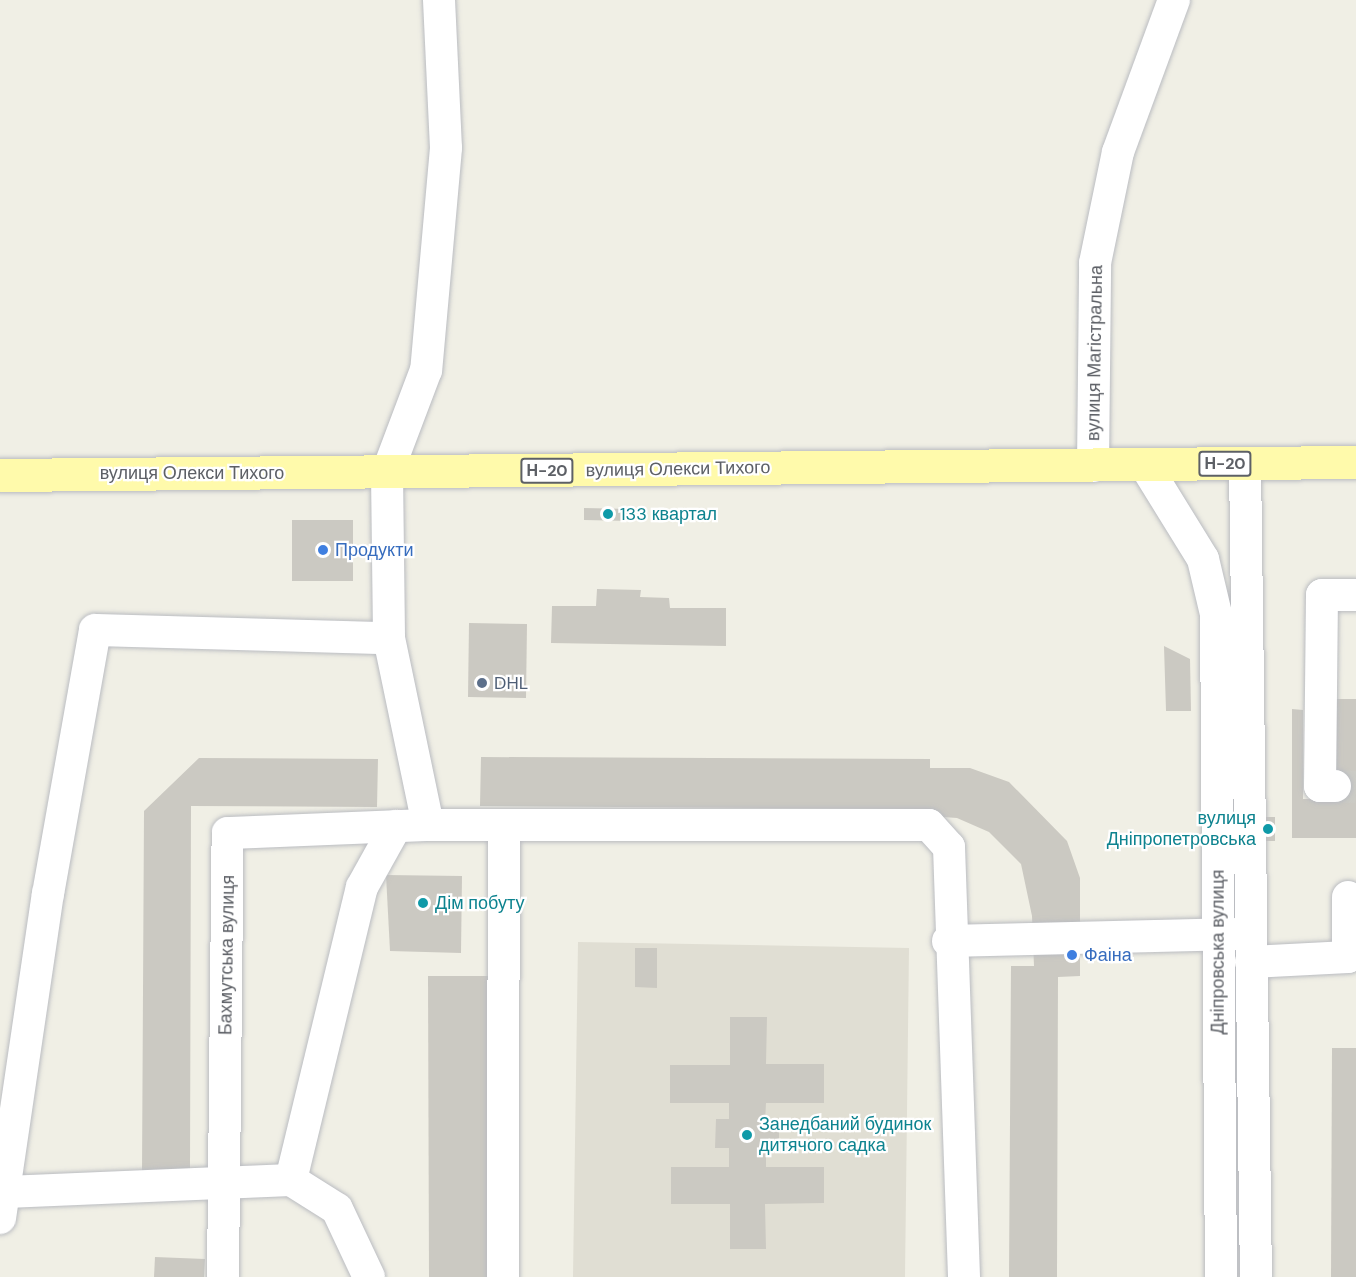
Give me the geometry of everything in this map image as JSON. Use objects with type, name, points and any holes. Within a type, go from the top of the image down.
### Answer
[{"type":"main road","name":"вулиця Олекси Тихого","points":[[0,475],[1356,462]]},
{"type":"street","points":[[428,825],[389,638],[387,473],[426,370],[446,148],[439,0]]},
{"type":"street","name":"вулиця Магістральна","points":[[1093,466],[1095,263],[1118,152],[1174,0]]},
{"type":"street","name":"Дніпровська вулиця","points":[[1245,463],[1256,1277]]},
{"type":"street","name":"Дніпровська вулиця","points":[[1145,465],[1203,559],[1216,614],[1221,1277]]},
{"type":"street","points":[[1335,786],[1320,786],[1322,595],[1356,595]]},
{"type":"street","points":[[369,1277],[337,1209],[291,1180],[224,1183],[3,1205],[48,894],[95,630],[389,638]]},
{"type":"street","name":"Бахмутська вулиця","points":[[223,1277],[228,833],[428,825],[929,825],[949,847],[948,941],[964,1277]]},
{"type":"street","points":[[503,1277],[504,825]]},
{"type":"street","points":[[291,1180],[362,887],[396,826]]},
{"type":"street","points":[[948,941],[1218,933],[1251,948],[1348,957],[1347,897]]},
{"type":"shaded area","points":[[578,942],[909,948],[905,1277],[573,1277]]},
{"type":"building","name":"133 квартал","points":[[584,508],[631,509],[631,521],[584,520]]},
{"type":"building","name":"Продукти","points":[[292,520],[353,520],[353,581],[292,581]]},
{"type":"building","points":[[597,589],[641,590],[640,597],[669,598],[670,608],[726,608],[726,646],[551,643],[552,606],[596,606]]},
{"type":"building","points":[[469,623],[527,624],[526,698],[468,697]]},
{"type":"building","points":[[1164,646],[1190,659],[1191,711],[1166,711]]},
{"type":"building","points":[[1335,699],[1356,699],[1356,838],[1292,838],[1292,709],[1303,710],[1303,799],[1335,799]]},
{"type":"building","points":[[481,757],[930,759],[930,768],[970,768],[1009,782],[1067,841],[1080,878],[1080,976],[1058,977],[1057,1277],[1009,1277],[1011,966],[1034,966],[1032,916],[1021,864],[989,832],[957,818],[929,816],[930,809],[480,806]]},
{"type":"building","points":[[199,758],[378,759],[377,807],[191,806],[190,1171],[142,1171],[144,811]]},
{"type":"building","name":"вулиця Дніпропетровська","points":[[1261,817],[1275,817],[1275,841],[1261,841]]},
{"type":"building","name":"Дім побуту","points":[[386,875],[462,876],[461,953],[390,951]]},
{"type":"building","points":[[635,948],[657,948],[657,988],[635,987]]},
{"type":"building","points":[[428,976],[489,976],[491,1277],[429,1277]]},
{"type":"building","name":"Занедбаний будинок дитячого садка","points":[[730,1017],[767,1017],[766,1064],[824,1064],[824,1103],[766,1103],[765,1122],[779,1122],[779,1150],[766,1150],[766,1167],[824,1167],[824,1203],[765,1204],[766,1249],[730,1249],[730,1204],[671,1204],[671,1167],[729,1167],[729,1148],[715,1148],[716,1119],[729,1119],[729,1103],[670,1103],[670,1065],[730,1065]]},
{"type":"building","points":[[1332,1048],[1356,1048],[1356,1277],[1331,1277]]},
{"type":"building","points":[[155,1257],[205,1259],[204,1277],[154,1277]]},
{"type":"tunnel","points":[[1335,786],[1356,787]]},
{"type":"place","name":"133 квартал","points":[[608,514]]},
{"type":"place","name":"Продукти","points":[[323,550]]},
{"type":"place","name":"DHL","points":[[482,683]]},
{"type":"place","name":"вулиця Дніпропетровська","points":[[1268,829]]},
{"type":"place","name":"Дім побуту","points":[[423,903]]},
{"type":"place","name":"Фаіна","points":[[1072,955]]},
{"type":"place","name":"Занедбаний будинок дитячого садка","points":[[747,1135]]}]
